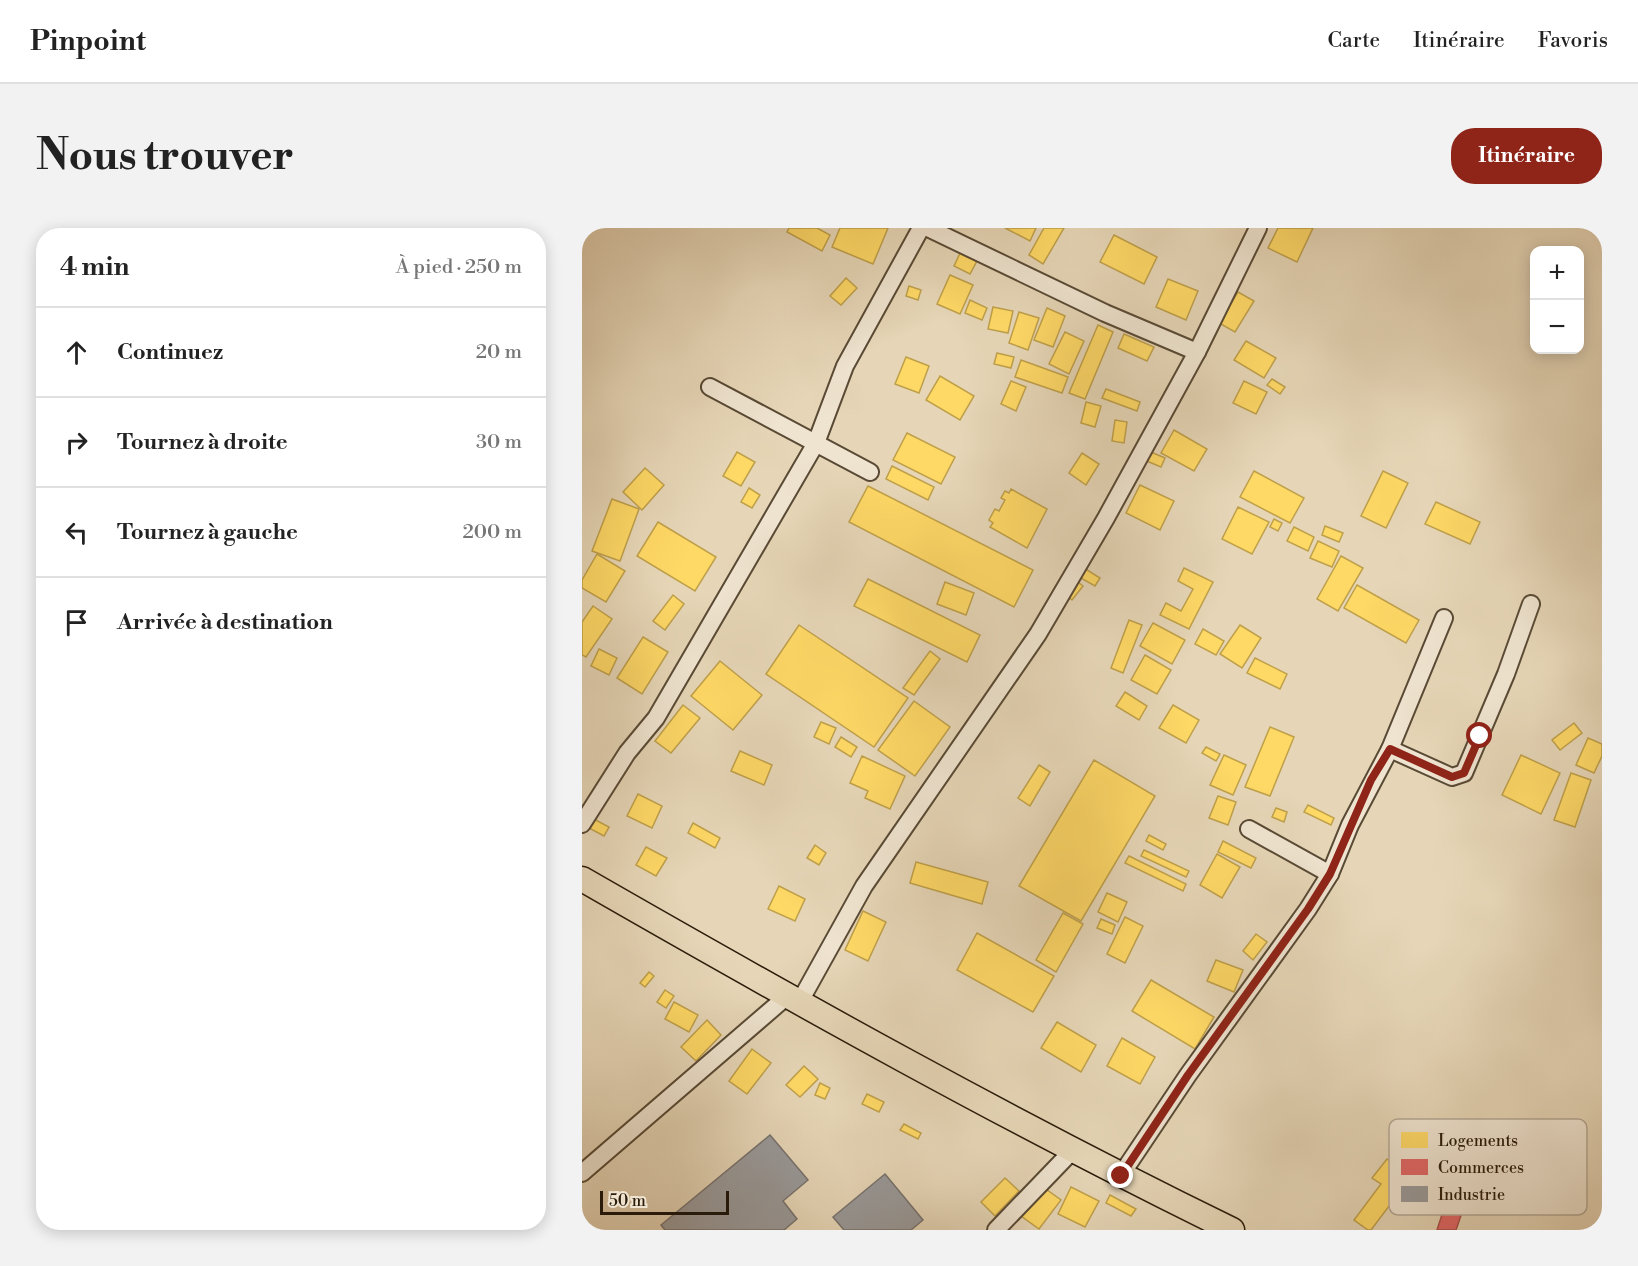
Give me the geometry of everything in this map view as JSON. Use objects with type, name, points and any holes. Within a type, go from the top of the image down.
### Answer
[{"type":"highway","points":[[582,879],[793,1000],[1121,1176],[1232,1230]]},
{"type":"street","points":[[582,824],[627,753],[656,718],[816,443],[845,366],[921,228]]},
{"type":"street","points":[[928,228],[1106,314],[1197,352]]},
{"type":"street","points":[[582,1173],[793,1000],[864,886],[1038,634],[1106,519],[1197,352],[1258,228]]},
{"type":"street","points":[[710,387],[870,471]]},
{"type":"street","points":[[1390,749],[1452,777],[1464,773],[1506,674],[1531,604]]},
{"type":"street","points":[[1121,1176],[1188,1075],[1308,909],[1330,874],[1363,798],[1390,749],[1444,618]]},
{"type":"street","points":[[1249,829],[1330,874]]},
{"type":"street","points":[[996,1230],[1073,1150]]},
{"type":"building: Logements","points":[[789,228],[817,228],[830,235],[822,251],[787,232]]},
{"type":"building: Logements","points":[[840,228],[888,228],[873,264],[832,247]]},
{"type":"building: Logements","points":[[1005,228],[1036,228],[1030,241]]},
{"type":"building: Logements","points":[[1044,228],[1064,228],[1043,264],[1029,255]]},
{"type":"building: Logements","points":[[1278,228],[1313,228],[1297,262],[1268,248]]},
{"type":"building: Logements","points":[[1114,235],[1157,257],[1144,284],[1100,262]]},
{"type":"building: Logements","points":[[961,251],[978,259],[970,274],[954,266]]},
{"type":"building: Logements","points":[[950,275],[973,285],[960,314],[937,304]]},
{"type":"building: Logements","points":[[846,278],[857,288],[841,305],[830,296]]},
{"type":"building: Logements","points":[[1168,279],[1198,291],[1186,320],[1156,307]]},
{"type":"building: Logements","points":[[909,286],[921,290],[918,300],[906,296]]},
{"type":"building: Logements","points":[[1238,292],[1254,301],[1235,332],[1219,323]]},
{"type":"building: Logements","points":[[970,300],[987,308],[982,320],[965,313]]},
{"type":"building: Logements","points":[[993,307],[1013,311],[1008,333],[988,329]]},
{"type":"building: Logements","points":[[1047,308],[1065,316],[1053,347],[1034,340]]},
{"type":"building: Logements","points":[[1019,312],[1039,318],[1028,350],[1009,343]]},
{"type":"building: Logements","points":[[1098,325],[1113,332],[1085,399],[1069,393]]},
{"type":"building: Logements","points":[[1065,332],[1084,341],[1069,374],[1049,364]]},
{"type":"building: Logements","points":[[1124,334],[1154,347],[1147,361],[1118,348]]},
{"type":"building: Logements","points":[[1246,341],[1276,358],[1264,378],[1234,360]]},
{"type":"building: Logements","points":[[997,353],[1014,357],[1011,368],[994,364]]},
{"type":"building: Logements","points":[[906,357],[929,366],[919,393],[895,384]]},
{"type":"building: Logements","points":[[1021,360],[1068,377],[1062,393],[1015,377]]},
{"type":"building: Logements","points":[[940,376],[974,396],[960,420],[926,400]]},
{"type":"building: Logements","points":[[1272,379],[1285,387],[1280,394],[1267,385]]},
{"type":"building: Logements","points":[[1011,381],[1026,387],[1016,411],[1001,404]]},
{"type":"building: Logements","points":[[1244,381],[1267,392],[1256,414],[1233,403]]},
{"type":"building: Logements","points":[[1106,389],[1140,402],[1137,411],[1102,398]]},
{"type":"building: Logements","points":[[1086,402],[1101,406],[1095,427],[1081,423]]},
{"type":"building: Logements","points":[[1115,420],[1127,422],[1124,443],[1112,441]]},
{"type":"building: Logements","points":[[1174,430],[1207,449],[1194,471],[1161,453]]},
{"type":"building: Logements","points":[[907,433],[955,457],[941,484],[893,460]]},
{"type":"building: Logements","points":[[1146,450],[1165,458],[1161,467],[1142,459]]},
{"type":"building: Logements","points":[[737,452],[755,462],[741,486],[723,476]]},
{"type":"building: Logements","points":[[1082,453],[1099,464],[1086,485],[1069,473]]},
{"type":"building: Logements","points":[[892,466],[934,487],[928,500],[886,479]]},
{"type":"building: Logements","points":[[645,468],[664,485],[642,510],[623,492]]},
{"type":"building: Logements","points":[[1254,471],[1304,498],[1290,523],[1240,497]]},
{"type":"building: Logements","points":[[1383,471],[1408,483],[1386,528],[1361,516]]},
{"type":"building: Logements","points":[[1140,485],[1174,501],[1160,530],[1126,513]]},
{"type":"building: Logements","points":[[868,486],[1033,570],[1014,607],[849,522]]},
{"type":"building: Logements","points":[[749,488],[760,495],[752,508],[741,502]]},
{"type":"building: Logements","points":[[1011,489],[1047,509],[1027,548],[990,527],[993,523],[989,520],[995,509],[999,511],[1005,500],[1001,498],[1005,491],[1009,493]]},
{"type":"building: Logements","points":[[612,499],[639,509],[620,561],[592,551]]},
{"type":"building: Logements","points":[[1436,502],[1480,522],[1470,544],[1425,524]]},
{"type":"building: Logements","points":[[1238,507],[1269,522],[1252,554],[1222,539]]},
{"type":"building: Logements","points":[[1274,519],[1282,523],[1278,531],[1270,527]]},
{"type":"building: Logements","points":[[658,522],[716,557],[695,591],[637,556]]},
{"type":"building: Logements","points":[[1325,526],[1343,533],[1339,542],[1322,535]]},
{"type":"building: Logements","points":[[1294,527],[1314,537],[1308,551],[1287,541]]},
{"type":"building: Logements","points":[[1318,541],[1339,551],[1332,567],[1310,558]]},
{"type":"building: Logements","points":[[597,554],[625,571],[606,602],[582,588],[582,580]]},
{"type":"building: Logements","points":[[1341,556],[1363,568],[1338,611],[1317,599]]},
{"type":"building: Logements","points":[[1084,568],[1100,578],[1095,586],[1079,577]]},
{"type":"building: Logements","points":[[1184,568],[1213,582],[1189,629],[1160,615],[1166,603],[1181,611],[1193,589],[1178,581]]},
{"type":"building: Logements","points":[[868,579],[980,635],[967,662],[854,606]]},
{"type":"building: Logements","points":[[945,582],[974,593],[966,615],[937,604]]},
{"type":"building: Logements","points":[[1078,582],[1083,586],[1072,600],[1067,596]]},
{"type":"building: Logements","points":[[1357,585],[1419,620],[1406,643],[1344,608]]},
{"type":"building: Logements","points":[[673,595],[684,604],[665,630],[653,621]]},
{"type":"building: Logements","points":[[593,606],[612,619],[586,657],[582,655],[582,622]]},
{"type":"building: Logements","points":[[1129,620],[1142,625],[1123,673],[1111,668]]},
{"type":"building: Logements","points":[[1153,623],[1185,640],[1172,664],[1140,646]]},
{"type":"building: Logements","points":[[799,625],[908,698],[874,747],[766,674]]},
{"type":"building: Logements","points":[[1240,625],[1261,638],[1242,668],[1220,654]]},
{"type":"building: Logements","points":[[1203,629],[1224,641],[1216,655],[1195,644]]},
{"type":"building: Logements","points":[[643,637],[668,652],[642,694],[617,678]]},
{"type":"building: Logements","points":[[599,649],[617,658],[609,675],[591,666]]},
{"type":"building: Logements","points":[[930,651],[940,659],[914,695],[903,688]]},
{"type":"building: Logements","points":[[1145,655],[1171,670],[1157,694],[1131,680]]},
{"type":"building: Logements","points":[[1255,658],[1287,674],[1280,689],[1247,673]]},
{"type":"building: Logements","points":[[720,661],[762,695],[733,730],[691,696]]},
{"type":"building: Logements","points":[[1125,692],[1147,706],[1139,720],[1116,706]]},
{"type":"building: Logements","points":[[914,701],[950,727],[915,776],[878,750]]},
{"type":"building: Logements","points":[[683,705],[700,718],[671,753],[655,741]]},
{"type":"building: Logements","points":[[1173,705],[1199,720],[1186,743],[1159,728]]},
{"type":"building: Logements","points":[[821,722],[836,728],[829,744],[814,737]]},
{"type":"building: Logements","points":[[1574,723],[1582,733],[1560,750],[1552,740]]},
{"type":"building: Logements","points":[[1270,727],[1294,737],[1270,796],[1245,787]]},
{"type":"building: Logements","points":[[841,737],[857,747],[851,757],[835,747]]},
{"type":"building: Logements","points":[[1588,738],[1602,744],[1602,756],[1594,773],[1576,765]]},
{"type":"building: Logements","points":[[1206,747],[1220,754],[1216,761],[1202,753]]},
{"type":"building: Logements","points":[[740,751],[772,765],[764,785],[731,771]]},
{"type":"building: Logements","points":[[1224,755],[1246,765],[1233,795],[1210,785]]},
{"type":"building: Logements","points":[[1521,755],[1560,773],[1541,814],[1502,795]]},
{"type":"building: Logements","points":[[862,756],[905,776],[890,809],[865,798],[868,791],[850,783]]},
{"type":"building: Logements","points":[[1094,760],[1155,796],[1081,921],[1019,886]]},
{"type":"building: Logements","points":[[1039,765],[1050,772],[1030,806],[1018,798]]},
{"type":"building: Logements","points":[[1571,773],[1591,780],[1575,827],[1554,820]]},
{"type":"building: Logements","points":[[638,794],[662,806],[652,828],[627,816]]},
{"type":"building: Logements","points":[[1218,796],[1236,802],[1228,825],[1209,818]]},
{"type":"building: Logements","points":[[1308,805],[1334,818],[1331,825],[1304,812]]},
{"type":"building: Logements","points":[[1276,808],[1287,812],[1284,822],[1272,817]]},
{"type":"building: Logements","points":[[590,817],[609,827],[604,836],[585,826]]},
{"type":"building: Logements","points":[[693,823],[720,838],[715,848],[688,833]]},
{"type":"building: Logements","points":[[1149,835],[1166,844],[1163,850],[1146,841]]},
{"type":"building: Logements","points":[[1223,841],[1256,858],[1251,868],[1218,852]]},
{"type":"building: Logements","points":[[815,845],[826,853],[819,865],[807,858]]},
{"type":"building: Logements","points":[[646,847],[667,858],[656,876],[636,865]]},
{"type":"building: Logements","points":[[1144,850],[1189,871],[1186,877],[1141,856]]},
{"type":"building: Logements","points":[[1217,854],[1240,867],[1222,898],[1200,885]]},
{"type":"building: Logements","points":[[1129,856],[1186,884],[1183,891],[1125,863]]},
{"type":"building: Logements","points":[[916,862],[988,882],[982,904],[910,883]]},
{"type":"building: Logements","points":[[779,886],[805,899],[795,921],[768,909]]},
{"type":"building: Logements","points":[[1107,893],[1127,902],[1118,922],[1098,912]]},
{"type":"building: Logements","points":[[863,911],[886,922],[868,961],[845,950]]},
{"type":"building: Logements","points":[[1063,913],[1083,924],[1056,972],[1036,960]]},
{"type":"building: Logements","points":[[1125,917],[1143,926],[1125,963],[1107,954]]},
{"type":"building: Logements","points":[[1101,919],[1115,925],[1112,934],[1097,928]]},
{"type":"building: Logements","points":[[977,933],[1054,976],[1033,1012],[957,970]]},
{"type":"building: Logements","points":[[1256,934],[1267,942],[1253,960],[1243,951]]},
{"type":"building: Logements","points":[[1216,960],[1243,970],[1234,992],[1207,981]]},
{"type":"building: Logements","points":[[649,972],[654,976],[645,987],[640,983]]},
{"type":"building: Logements","points":[[1151,980],[1214,1017],[1195,1049],[1132,1011]]},
{"type":"building: Logements","points":[[665,990],[674,996],[666,1008],[657,1002]]},
{"type":"building: Logements","points":[[674,1002],[698,1015],[689,1032],[665,1019]]},
{"type":"building: Logements","points":[[707,1020],[721,1035],[696,1061],[681,1047]]},
{"type":"building: Logements","points":[[1057,1022],[1096,1045],[1081,1072],[1041,1048]]},
{"type":"building: Logements","points":[[1122,1038],[1155,1057],[1140,1084],[1107,1066]]},
{"type":"building: Logements","points":[[752,1049],[771,1063],[747,1094],[729,1081]]},
{"type":"building: Logements","points":[[804,1066],[818,1079],[800,1097],[786,1085]]},
{"type":"building: Logements","points":[[820,1083],[830,1088],[825,1099],[815,1095]]},
{"type":"building: Logements","points":[[867,1094],[884,1102],[879,1112],[862,1104]]},
{"type":"building: Logements","points":[[904,1124],[921,1133],[918,1139],[900,1130]]},
{"type":"building: Logements","points":[[1387,1159],[1389,1160],[1389,1206],[1371,1230],[1368,1230],[1354,1220],[1381,1184],[1372,1178]]},
{"type":"building: Logements","points":[[1005,1178],[1019,1191],[995,1216],[981,1202]]},
{"type":"building: Logements","points":[[1043,1187],[1061,1200],[1039,1229],[1021,1216]]},
{"type":"building: Logements","points":[[1071,1187],[1099,1201],[1085,1227],[1058,1214]]},
{"type":"building: Logements","points":[[1110,1195],[1136,1209],[1131,1216],[1106,1203]]},
{"type":"building: Commerces","points":[[1442,1215],[1461,1215],[1456,1230],[1437,1230]]},
{"type":"building: Industrie","points":[[770,1135],[808,1180],[783,1201],[797,1219],[784,1230],[665,1230],[661,1225]]},
{"type":"building: Industrie","points":[[885,1174],[923,1220],[911,1230],[844,1230],[833,1217]]},
{"type":"route","points":[[1121,1176],[1188,1075],[1308,909],[1330,874],[1371,780],[1390,749],[1452,777],[1464,773],[1480,736]]}]
